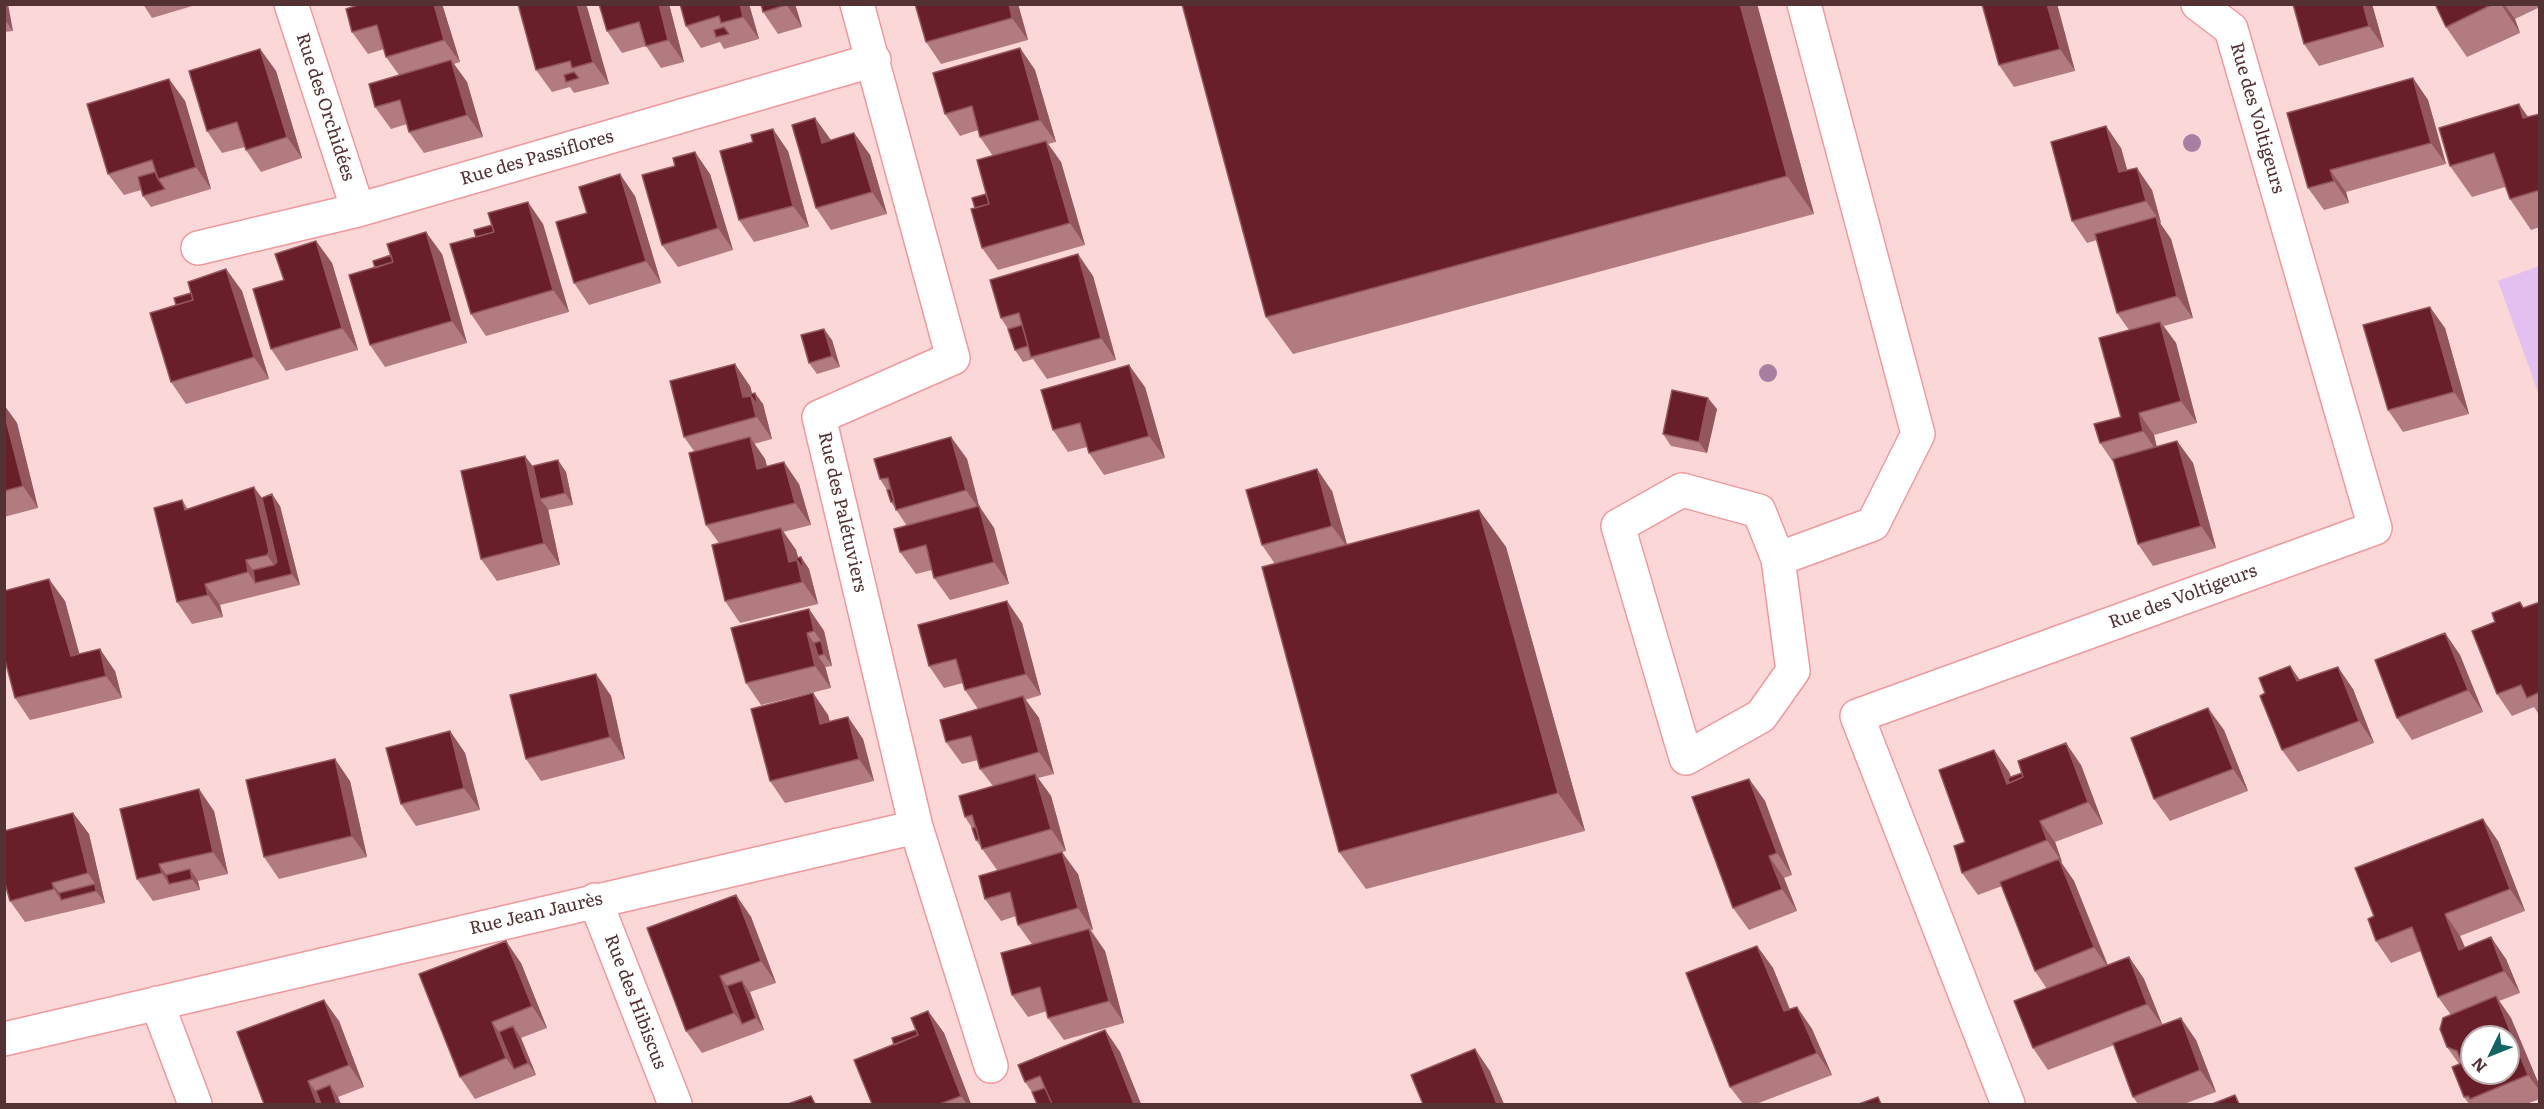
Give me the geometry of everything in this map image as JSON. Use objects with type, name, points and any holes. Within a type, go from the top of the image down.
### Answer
[{"type":"street","name":"Rue des Orchidées","points":[[291,4],[358,210]]},
{"type":"street","name":"Rue des Palétuviers","points":[[857,4],[953,358],[819,417],[916,827],[992,1066]]},
{"type":"street","points":[[1779,559],[1873,524],[1918,434],[1804,4]]},
{"type":"street","name":"Rue des Voltigeurs","points":[[2008,1104],[1857,716],[2375,528],[2231,29],[2198,4]]},
{"type":"street","name":"Rue des Passiflores","points":[[198,248],[358,210],[873,60]]},
{"type":"street","points":[[1682,489],[1759,511],[1779,559],[1793,671],[1761,716],[1686,758],[1618,526],[1682,489]]},
{"type":"street","name":"Rue Jean Jaurès","points":[[4,1039],[916,827]]},
{"type":"street","name":"Rue des Hibiscus","points":[[595,900],[675,1104]]},
{"type":"street","points":[[156,1003],[195,1104]]},
{"type":"shaded area","points":[[2540,266],[2539,395],[2498,281]]},
{"type":"building","points":[[361,4],[434,4],[444,40],[386,57],[377,25],[352,32],[346,9]]},
{"type":"building","points":[[518,4],[577,4],[593,62],[572,68],[570,61],[536,70]]},
{"type":"building","points":[[599,4],[659,4],[668,40],[646,46],[639,22],[607,31]]},
{"type":"building","points":[[680,4],[740,4],[743,17],[721,23],[719,16],[686,26]]},
{"type":"building","points":[[761,4],[786,4],[786,5],[763,12]]},
{"type":"building","points":[[915,4],[1009,4],[1012,18],[926,42]]},
{"type":"building","points":[[1182,4],[1740,4],[1787,176],[1266,317]]},
{"type":"building","points":[[1982,4],[2047,4],[2060,49],[1999,65]]},
{"type":"building","points":[[2293,4],[2363,4],[2369,26],[2304,44]]},
{"type":"building","points":[[2435,4],[2493,4],[2446,27]]},
{"type":"building","points":[[724,27],[729,34],[716,37],[714,30]]},
{"type":"building","points":[[1020,48],[1040,120],[980,137],[972,106],[945,114],[933,73]]},
{"type":"building","points":[[260,49],[287,137],[246,150],[237,122],[207,131],[189,71]]},
{"type":"building","points":[[451,60],[467,115],[409,132],[400,100],[375,107],[369,84]]},
{"type":"building","points":[[574,72],[579,78],[566,82],[564,75]]},
{"type":"building","points":[[2413,78],[2431,143],[2330,170],[2334,181],[2308,188],[2287,113]]},
{"type":"building","points":[[169,79],[196,167],[158,179],[152,160],[108,174],[87,104]]},
{"type":"building","points":[[2519,104],[2523,118],[2540,114],[2540,190],[2510,199],[2494,153],[2450,166],[2439,128]]},
{"type":"building","points":[[815,118],[822,143],[854,133],[872,192],[816,208],[792,125]]},
{"type":"building","points":[[2106,126],[2119,172],[2137,168],[2146,201],[2072,221],[2051,142]]},
{"type":"building","points":[[773,129],[793,206],[739,220],[720,151],[753,142],[751,135]]},
{"type":"building","points":[[1046,141],[1070,223],[982,248],[971,209],[989,204],[977,160]]},
{"type":"building","points":[[695,152],[718,228],[662,245],[642,175],[675,166],[673,158]]},
{"type":"building","points":[[155,172],[165,189],[143,196],[138,177]]},
{"type":"building","points":[[620,174],[646,261],[574,283],[556,222],[587,213],[579,187]]},
{"type":"building","points":[[986,194],[989,204],[975,208],[972,198]]},
{"type":"building","points":[[528,202],[553,290],[471,314],[450,244],[494,232],[488,213]]},
{"type":"building","points":[[2156,217],[2177,296],[2117,313],[2095,234]]},
{"type":"building","points":[[492,225],[494,232],[476,237],[474,230]]},
{"type":"building","points":[[426,232],[452,321],[370,345],[349,275],[393,262],[387,244]]},
{"type":"building","points":[[316,241],[342,328],[271,349],[253,289],[284,280],[275,254]]},
{"type":"building","points":[[1078,254],[1101,338],[1031,357],[1019,313],[1001,318],[990,280]]},
{"type":"building","points":[[391,255],[393,262],[375,268],[373,261]]},
{"type":"building","points":[[226,269],[254,357],[171,382],[150,313],[193,300],[188,282]]},
{"type":"building","points":[[191,293],[193,300],[176,305],[174,298]]},
{"type":"building","points":[[2430,307],[2454,392],[2388,410],[2363,325]]},
{"type":"building","points":[[2160,322],[2181,401],[2139,413],[2143,431],[2100,443],[2094,424],[2121,417],[2099,338]]},
{"type":"building","points":[[1022,325],[1028,346],[1015,350],[1008,329]]},
{"type":"building","points":[[824,329],[832,356],[809,363],[801,335]]},
{"type":"building","points":[[735,364],[743,397],[751,396],[756,417],[684,437],[670,381]]},
{"type":"building","points":[[1129,365],[1149,436],[1089,453],[1080,423],[1053,430],[1041,390]]},
{"type":"building","points":[[1672,390],[1708,398],[1699,442],[1663,434]]},
{"type":"building","points":[[755,393],[758,406],[751,396],[748,396]]},
{"type":"building","points":[[4,412],[23,486],[4,491]]},
{"type":"building","points":[[750,437],[757,469],[784,462],[795,503],[706,525],[689,453]]},
{"type":"building","points":[[951,437],[966,490],[896,510],[888,478],[880,479],[874,459]]},
{"type":"building","points":[[2177,441],[2201,526],[2138,544],[2113,459]]},
{"type":"building","points":[[525,456],[544,543],[481,559],[461,471]]},
{"type":"building","points":[[558,460],[565,493],[540,499],[533,466]]},
{"type":"building","points":[[1317,469],[1332,526],[1262,545],[1246,490]]},
{"type":"building","points":[[254,487],[269,551],[267,555],[246,560],[248,572],[205,584],[208,595],[177,602],[154,508],[182,500],[185,510]]},
{"type":"building","points":[[891,489],[894,501],[891,502],[887,490]]},
{"type":"building","points":[[272,494],[292,574],[255,583],[253,570],[274,565],[277,562],[262,498]]},
{"type":"building","points":[[979,506],[994,562],[934,578],[926,545],[900,552],[894,529]]},
{"type":"building","points":[[1479,510],[1558,793],[1339,852],[1262,567]]},
{"type":"building","points":[[781,528],[789,562],[797,560],[802,582],[725,601],[712,545]]},
{"type":"building","points":[[801,557],[804,570],[797,560],[794,560]]},
{"type":"building","points":[[49,579],[71,656],[100,649],[106,676],[15,698],[4,656],[4,591]]},
{"type":"building","points":[[1007,601],[1026,674],[965,690],[956,659],[929,666],[918,625]]},
{"type":"building","points":[[2520,602],[2523,608],[2540,602],[2540,692],[2527,698],[2521,685],[2497,694],[2472,631],[2495,622],[2492,613]]},
{"type":"building","points":[[809,609],[814,631],[807,633],[815,666],[746,683],[731,628]]},
{"type":"building","points":[[2445,633],[2468,690],[2397,718],[2375,660]]},
{"type":"building","points":[[821,641],[824,654],[818,656],[814,643]]},
{"type":"building","points":[[2290,666],[2297,681],[2338,667],[2359,721],[2282,750],[2260,696],[2265,693],[2259,678]]},
{"type":"building","points":[[596,674],[610,737],[526,759],[510,695]]},
{"type":"building","points":[[813,693],[820,724],[848,717],[859,759],[770,781],[751,709]]},
{"type":"building","points":[[1023,696],[1039,752],[980,769],[971,736],[946,742],[940,720]]},
{"type":"building","points":[[2208,708],[2233,769],[2154,799],[2131,738]]},
{"type":"building","points":[[450,731],[464,788],[401,804],[386,748]]},
{"type":"building","points":[[2066,743],[2088,802],[2040,821],[2047,840],[1962,873],[1954,846],[1965,842],[1939,770],[1994,750],[2007,784],[2023,777],[2018,761]]},
{"type":"building","points":[[335,759],[352,836],[264,857],[246,780]]},
{"type":"building","points":[[2022,773],[2023,777],[2009,783],[2008,778]]},
{"type":"building","points":[[1035,774],[1051,829],[982,849],[972,815],[965,817],[959,796]]},
{"type":"building","points":[[1749,779],[1777,853],[1769,856],[1782,889],[1733,908],[1692,797]]},
{"type":"building","points":[[199,789],[213,852],[159,864],[162,873],[137,879],[120,809]]},
{"type":"building","points":[[73,813],[88,873],[52,883],[54,889],[10,901],[4,880],[4,831]]},
{"type":"building","points":[[2483,819],[2510,889],[2445,914],[2459,950],[2491,937],[2504,971],[2438,997],[2412,927],[2376,941],[2368,919],[2374,916],[2355,868]]},
{"type":"building","points":[[976,827],[979,840],[976,840],[972,828]]},
{"type":"building","points":[[1062,852],[1078,908],[1018,925],[1010,892],[985,899],[979,876]]},
{"type":"building","points":[[2059,859],[2094,947],[2035,971],[2000,882]]},
{"type":"building","points":[[190,869],[192,879],[169,884],[166,875]]},
{"type":"building","points":[[95,884],[96,891],[61,900],[59,893]]},
{"type":"building","points":[[736,895],[761,961],[720,976],[734,1013],[686,1031],[647,928]]},
{"type":"building","points":[[1089,929],[1109,1001],[1048,1018],[1040,987],[1012,995],[1001,953]]},
{"type":"building","points":[[506,941],[532,1006],[492,1022],[506,1058],[460,1077],[419,974]]},
{"type":"building","points":[[1757,946],[1784,1011],[1797,1007],[1817,1053],[1730,1087],[1686,973]]},
{"type":"building","points":[[2129,957],[2147,1004],[2033,1048],[2014,1001]]},
{"type":"building","points":[[742,981],[756,1018],[742,1024],[727,986]]},
{"type":"building","points":[[2496,996],[2508,1025],[2460,1025],[2460,1058],[2457,1051],[2447,1047],[2440,1029],[2443,1018]]},
{"type":"building","points":[[324,1000],[349,1065],[308,1081],[317,1104],[264,1104],[237,1032]]},
{"type":"building","points":[[928,1011],[961,1096],[940,1104],[872,1104],[854,1060],[918,1035],[911,1018]]},
{"type":"building","points":[[2181,1018],[2200,1070],[2133,1097],[2113,1043]]},
{"type":"building","points":[[513,1026],[528,1063],[514,1069],[499,1032]]},
{"type":"building","points":[[916,1030],[918,1035],[894,1045],[892,1038]]},
{"type":"building","points":[[1105,1030],[1134,1104],[1052,1104],[1040,1076],[1025,1082],[1018,1065]]},
{"type":"building","points":[[1475,1049],[1497,1104],[1423,1104],[1411,1075]]},
{"type":"building","points":[[2520,1055],[2528,1075],[2520,1078]]},
{"type":"building","points":[[2460,1064],[2460,1085],[2504,1085],[2470,1099],[2468,1096],[2464,1097],[2452,1067]]},
{"type":"building","points":[[330,1085],[337,1104],[321,1104],[316,1091]]},
{"type":"building","points":[[1045,1088],[1052,1104],[1037,1104],[1032,1092]]},
{"type":"building","points":[[2235,1095],[2239,1104],[2212,1104]]},
{"type":"building","points":[[811,1096],[815,1104],[788,1104]]},
{"type":"building","points":[[1878,1097],[1881,1104],[1859,1104]]}]
